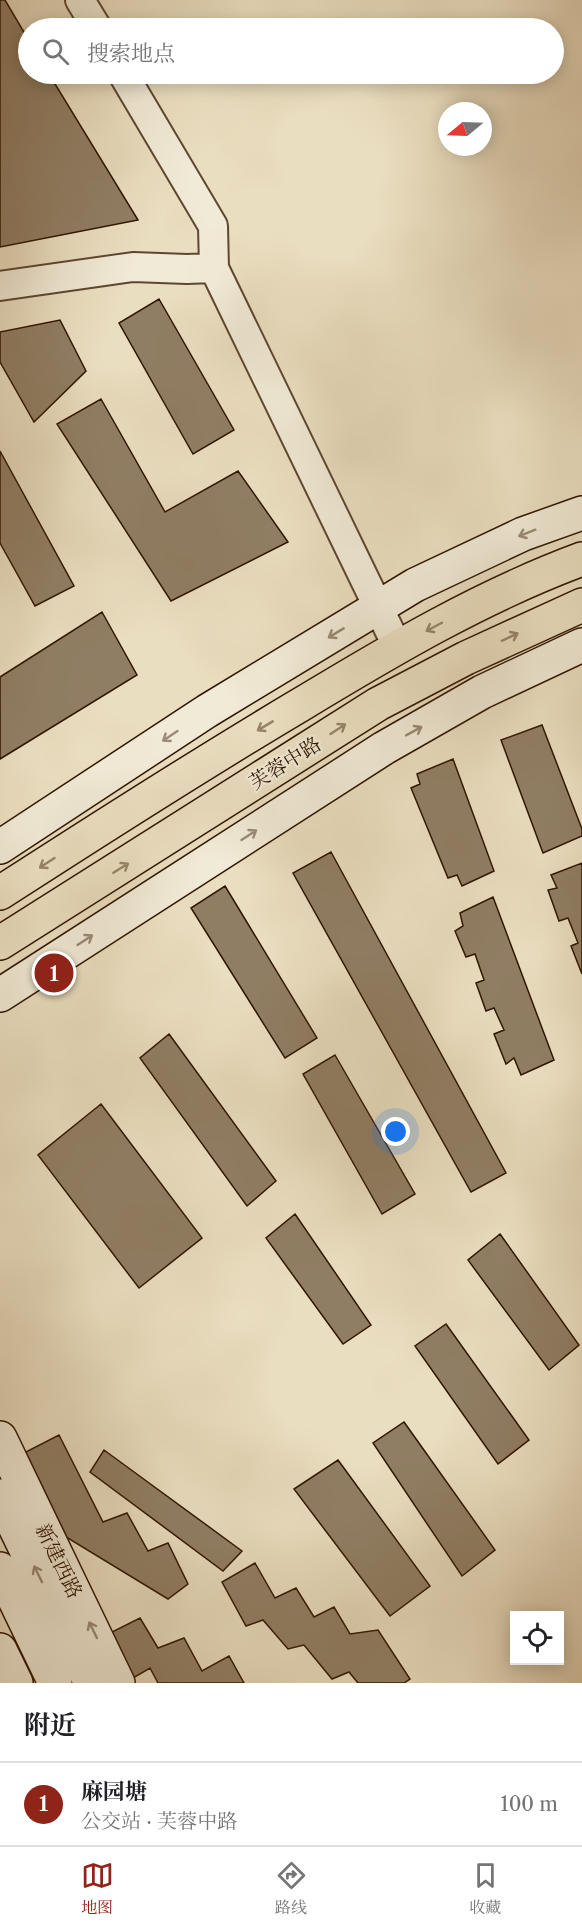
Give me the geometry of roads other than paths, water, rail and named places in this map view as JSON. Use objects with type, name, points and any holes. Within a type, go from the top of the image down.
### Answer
[{"type":"main road","points":[[0,893],[161,789],[398,646],[468,609],[551,570],[582,559]]},
{"type":"main road","name":"芙蓉中路","points":[[0,943],[378,704],[466,658],[582,605]]},
{"type":"street","points":[[80,0],[91,18]]},
{"type":"street","points":[[129,84],[213,226],[213,268],[398,646]]},
{"type":"street","points":[[0,286],[133,267],[213,268]]},
{"type":"street","points":[[0,847],[207,711],[415,585],[523,534],[582,513]]},
{"type":"street","points":[[0,995],[384,748],[482,692],[582,645]]},
{"type":"street","name":"新建西路","points":[[0,1438],[118,1683]]},
{"type":"street","name":"新建西路","points":[[0,1496],[91,1683]]},
{"type":"street","points":[[0,1569],[56,1683]]},
{"type":"street","points":[[0,1650],[16,1683]]},
{"type":"place","name":"麻园塘","points":[[54,973]]}]
